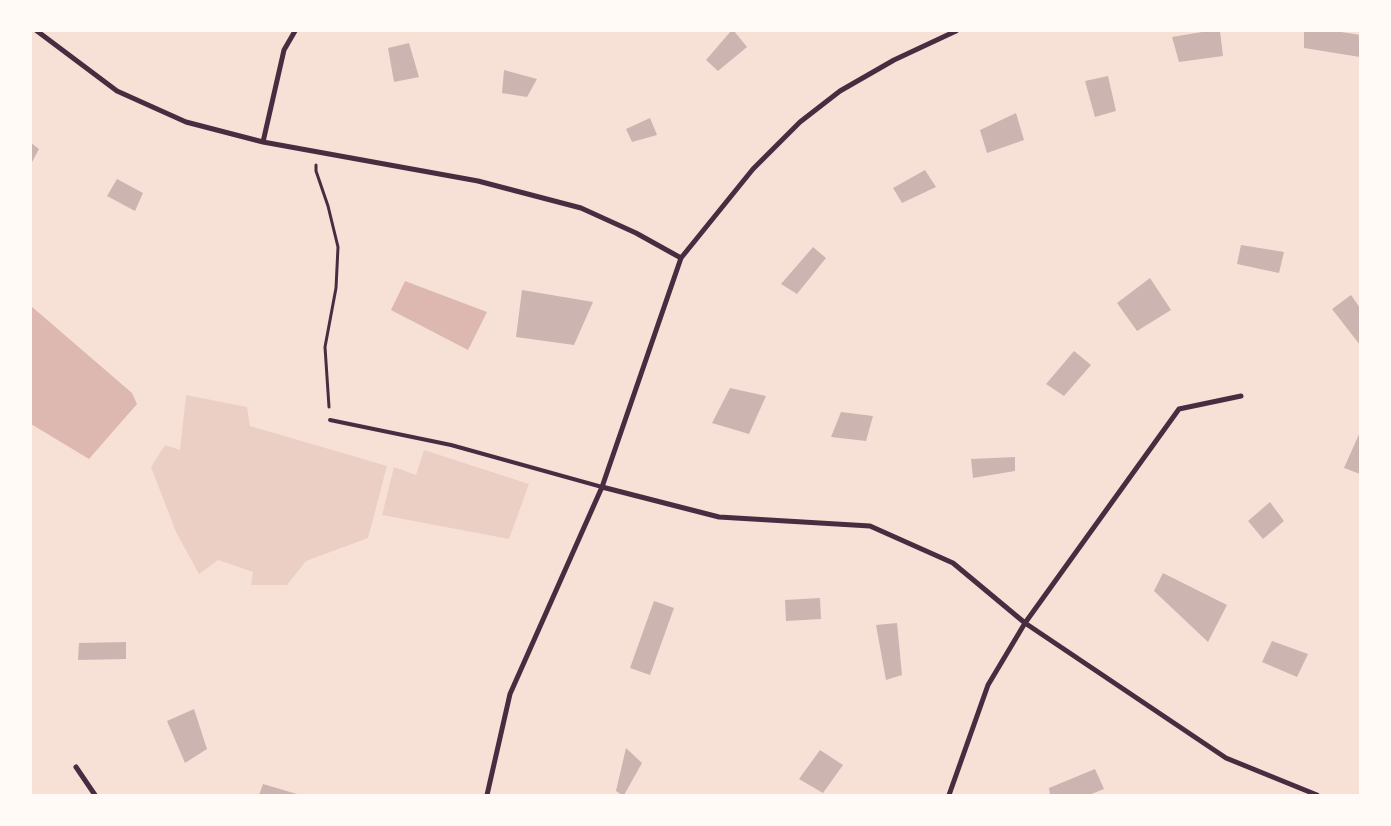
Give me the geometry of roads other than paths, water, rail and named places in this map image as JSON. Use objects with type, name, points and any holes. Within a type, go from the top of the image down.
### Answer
[{"type":"street","points":[[37,31],[117,91],[186,122],[263,142],[478,181],[581,208],[636,233],[680,258]]},
{"type":"street","points":[[263,142],[284,50],[295,31]]},
{"type":"street","points":[[487,795],[510,694],[602,487],[680,258],[753,169],[800,122],[840,91],[894,60],[956,31]]},
{"type":"street","points":[[948,795],[988,685],[1025,623],[1179,409],[1241,396]]},
{"type":"street","points":[[602,487],[719,518],[870,526],[953,563],[1025,623],[1226,758],[1317,795]]},
{"type":"street","points":[[76,768],[95,795]]},
{"type":"lane","points":[[330,420],[451,446],[602,487]]}]
